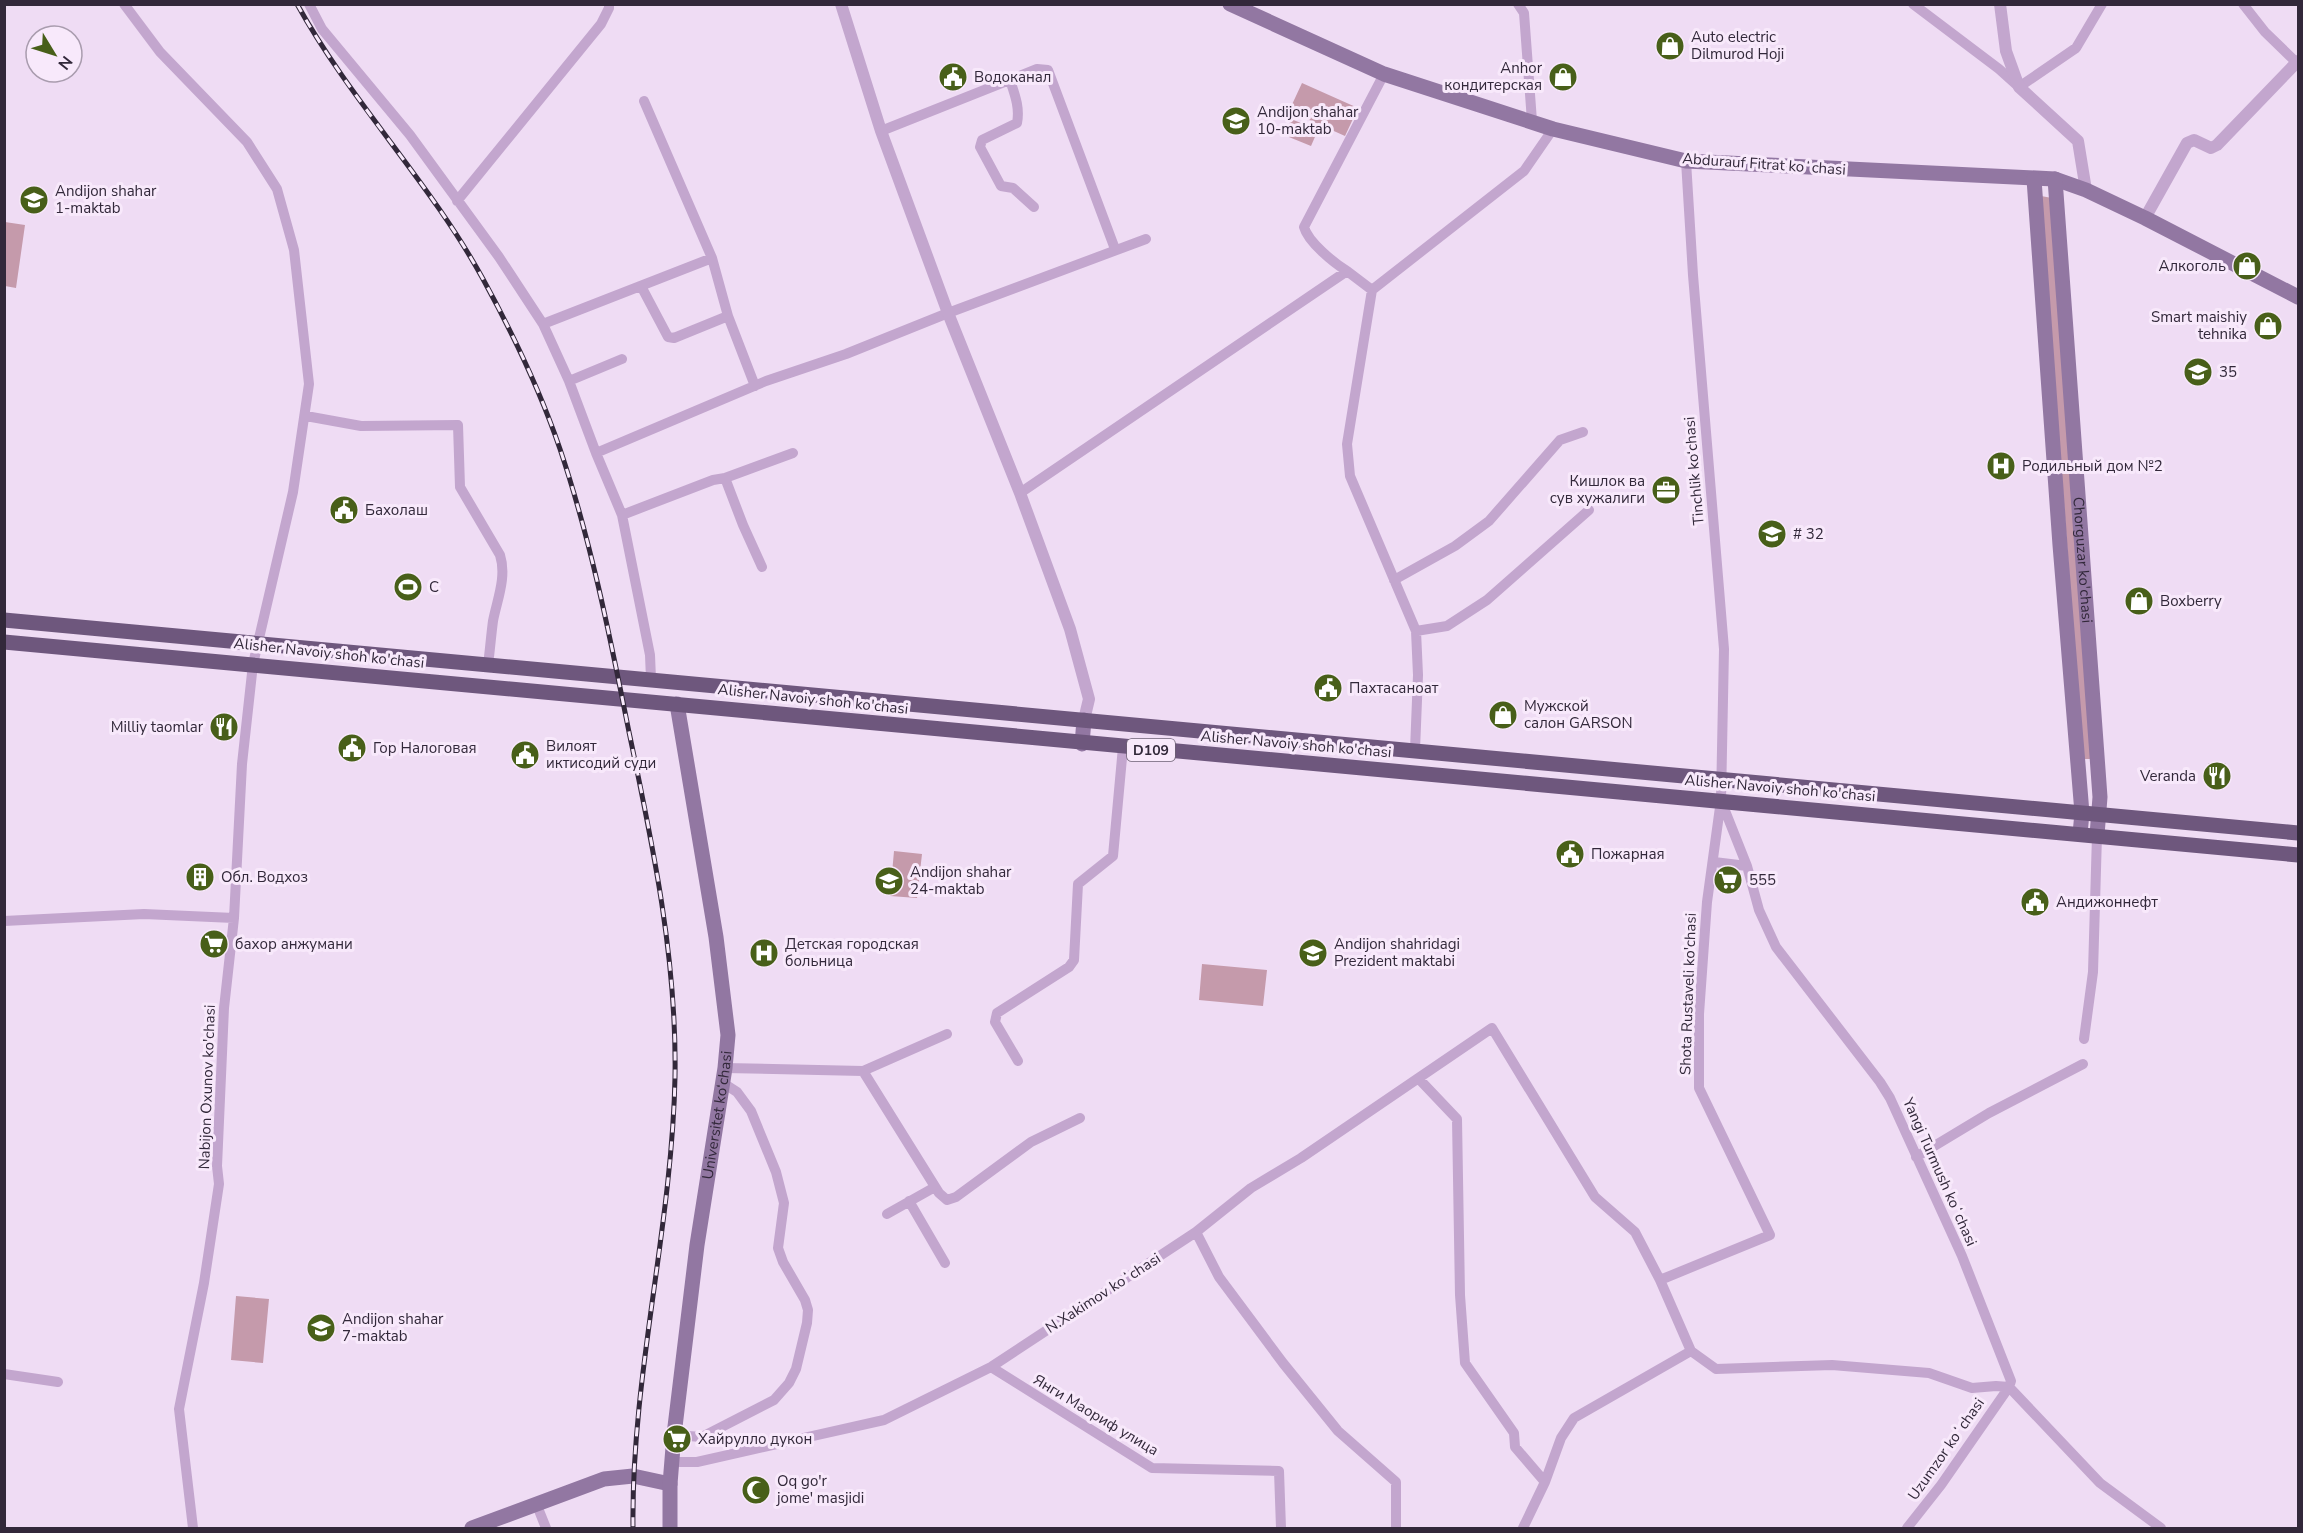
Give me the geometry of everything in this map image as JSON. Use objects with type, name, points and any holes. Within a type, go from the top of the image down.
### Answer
[{"type":"main road","name":"Abdurauf Fitrat koʻchasi","points":[[1230,4],[1384,74],[1552,129],[1686,162],[2055,179],[2086,190],[2145,218],[2298,297]]},
{"type":"main road","name":"Chorguzar ko'chasi","points":[[2034,179],[2082,813],[2080,834]]},
{"type":"main road","name":"Chorguzar ko'chasi","points":[[2055,179],[2100,814],[2097,835]]},
{"type":"main road","name":"Alisher Navoiy shoh ko'chasi","points":[[4,620],[2298,833]]},
{"type":"main road","name":"Alisher Navoiy shoh ko'chasi","points":[[4,642],[253,663],[1082,744],[1332,765],[1562,788],[1721,800],[2298,855]]},
{"type":"main road","name":"Universitet kо‘chasi","points":[[670,1528],[670,1484],[674,1435],[697,1245],[724,1076],[728,1035],[716,937],[677,704]]},
{"type":"main road","points":[[935,729],[938,706]]},
{"type":"main road","points":[[1082,744],[1084,720]]},
{"type":"main road","points":[[1332,765],[1334,743]]},
{"type":"main road","points":[[1562,788],[1564,764]]},
{"type":"main road","points":[[1595,790],[1597,768]]},
{"type":"main road","points":[[472,1528],[604,1479],[633,1476],[670,1484]]},
{"type":"street","name":"Nabijon Oxunov ko'chasi","points":[[124,4],[160,52],[247,141],[277,189],[294,250],[309,384],[293,492],[256,644],[242,764],[234,918],[224,1008],[217,1167],[219,1184],[204,1283],[179,1409],[193,1528]]},
{"type":"street","points":[[309,4],[322,29],[410,135],[499,257],[543,324],[569,381],[622,515],[650,655],[651,679]]},
{"type":"street","points":[[457,201],[602,24],[609,4]]},
{"type":"street","points":[[841,4],[881,131],[948,313],[1020,493],[1070,629],[1089,699],[1084,720]]},
{"type":"street","points":[[1518,4],[1524,13],[1532,121]]},
{"type":"street","points":[[1912,4],[1999,69],[2078,141],[2086,190]]},
{"type":"street","points":[[2000,4],[2006,51],[2019,87]]},
{"type":"street","points":[[2019,87],[2076,48],[2102,4]]},
{"type":"street","points":[[2145,218],[2187,143],[2194,140],[2211,148],[2217,146],[2298,62],[2265,32],[2243,4]]},
{"type":"street","points":[[881,131],[1037,69],[1048,70],[1115,249]]},
{"type":"street","points":[[1372,290],[1337,265],[1306,235],[1304,227],[1384,74]]},
{"type":"street","points":[[1010,81],[1017,99],[1017,123],[982,140],[980,147],[1001,186],[1013,188],[1034,207]]},
{"type":"street","points":[[644,101],[712,258],[728,316],[755,386]]},
{"type":"street","points":[[1415,750],[1418,675],[1416,631],[1350,476],[1347,444],[1372,290],[1524,171],[1552,129]]},
{"type":"street","name":"Tinchlik kо‘chasi","points":[[1686,162],[1724,650],[1721,800]]},
{"type":"street","points":[[596,453],[755,386],[846,354],[1146,239]]},
{"type":"street","points":[[543,324],[712,258]]},
{"type":"street","points":[[1020,493],[1347,271]]},
{"type":"street","points":[[641,286],[668,337],[674,338],[728,316]]},
{"type":"street","points":[[569,381],[622,359]]},
{"type":"street","points":[[306,416],[361,426],[458,425],[460,488],[502,562],[502,576],[488,665]]},
{"type":"street","points":[[1394,580],[1455,546],[1489,521],[1560,440],[1583,432]]},
{"type":"street","points":[[622,515],[713,480],[725,478],[793,453]]},
{"type":"street","points":[[725,478],[762,567]]},
{"type":"street","points":[[1416,631],[1447,626],[1487,600],[1589,510]]},
{"type":"street","points":[[1018,1061],[994,1017],[1069,967],[1074,960],[1078,884],[1113,856],[1123,747]]},
{"type":"street","name":"Shota Rustaveli ko'chasi","points":[[1660,1280],[1770,1236],[1700,1088],[1699,1014],[1707,902],[1721,800]]},
{"type":"street","name":"Yangi Turmush koʻchasi","points":[[1721,800],[1747,866],[1759,910],[1776,946],[1890,1098],[1970,1276],[2011,1381],[2008,1387]]},
{"type":"street","points":[[2084,1039],[2093,972],[2097,835]]},
{"type":"street","points":[[1714,862],[1747,866]]},
{"type":"street","points":[[4,921],[144,914],[234,918]]},
{"type":"street","name":"N.Xakimov koʻchasi","points":[[671,1462],[697,1462],[884,1420],[991,1367],[1196,1232],[1251,1188],[1301,1158],[1492,1028],[1595,1197],[1635,1232],[1660,1280]]},
{"type":"street","points":[[724,1076],[863,1071],[947,1034]]},
{"type":"street","points":[[1916,1157],[1989,1113],[2083,1064]]},
{"type":"street","points":[[863,1071],[935,1187],[947,1200],[956,1197],[1031,1142],[1080,1118]]},
{"type":"street","points":[[674,1435],[702,1437],[774,1400],[789,1383],[796,1369],[807,1323],[808,1310],[805,1300],[783,1262],[778,1248],[784,1203],[776,1172],[751,1110],[724,1076]]},
{"type":"street","points":[[1419,1079],[1457,1119],[1460,1295],[1465,1363],[1514,1433],[1515,1446],[1545,1482]]},
{"type":"street","points":[[887,1214],[935,1187]]},
{"type":"street","points":[[909,1201],[945,1263]]},
{"type":"street","points":[[1196,1232],[1219,1277],[1283,1363],[1338,1431],[1396,1482],[1396,1528]]},
{"type":"street","points":[[1660,1280],[1691,1351],[1716,1369],[1832,1365],[1929,1373],[1972,1388],[2008,1387],[2100,1483],[2161,1528]]},
{"type":"street","points":[[1523,1528],[1545,1482],[1560,1438],[1574,1418],[1691,1351]]},
{"type":"street","name":"Янги Маориф улица","points":[[991,1367],[1152,1468],[1279,1472],[1281,1528]]},
{"type":"street","points":[[4,1374],[58,1382]]},
{"type":"street","name":"Uzumzor koʻchasi","points":[[1907,1528],[1941,1485],[2008,1387]]},
{"type":"street","points":[[536,1503],[546,1528]]},
{"type":"shaded area","points":[[1302,83],[1358,108],[1345,136],[1289,111]]},
{"type":"shaded area","points":[[1291,119],[1318,130],[1311,146],[1284,135]]},
{"type":"shaded area","points":[[2041,196],[2052,198],[2093,759],[2083,759]]},
{"type":"shaded area","points":[[5,222],[25,225],[16,288],[5,286]]},
{"type":"shaded area","points":[[894,851],[922,854],[917,898],[890,896]]},
{"type":"shaded area","points":[[1202,964],[1267,970],[1263,1006],[1199,1000]]},
{"type":"shaded area","points":[[236,1296],[269,1299],[263,1363],[231,1360]]},
{"type":"railway","points":[[297,4],[341,75],[462,243],[505,320],[535,384],[560,449],[581,519],[607,625],[655,860],[668,946],[675,1033],[672,1134],[638,1415],[633,1528]]},
{"type":"place","name":"Auto electric Dilmurod Hoji","points":[[1670,46]]},
{"type":"place","name":"Водоканал","points":[[953,77]]},
{"type":"place","name":"Anhor кондитерская","points":[[1563,77]]},
{"type":"place","name":"Andijon shahar 10-maktab","points":[[1236,121]]},
{"type":"place","name":"Andijon shahar 1-maktab","points":[[34,200]]},
{"type":"place","name":"Алкоголь","points":[[2247,266]]},
{"type":"place","name":"Smart maishiy tehnika","points":[[2268,326]]},
{"type":"place","name":"35","points":[[2198,372]]},
{"type":"place","name":"Родильный дом №2","points":[[2001,466]]},
{"type":"place","name":"Кишлок ва сув хужалиги","points":[[1666,490]]},
{"type":"place","name":"Бахолаш","points":[[344,510]]},
{"type":"place","name":"# 32","points":[[1772,534]]},
{"type":"place","name":"С","points":[[408,587]]},
{"type":"place","name":"Boxberry","points":[[2139,601]]},
{"type":"place","name":"Пахтасаноат","points":[[1328,688]]},
{"type":"place","name":"Мужской салон GARSON","points":[[1503,715]]},
{"type":"place","name":"Milliy taomlar","points":[[224,727]]},
{"type":"place","name":"Гор Налоговая","points":[[352,748]]},
{"type":"place","name":"Вилоят иктисодий суди","points":[[525,755]]},
{"type":"place","name":"Veranda","points":[[2217,776]]},
{"type":"place","name":"Пожарная","points":[[1570,854]]},
{"type":"place","name":"Обл. Водхоз","points":[[200,877]]},
{"type":"place","name":"555","points":[[1728,880]]},
{"type":"place","name":"Andijon shahar 24-maktab","points":[[889,881]]},
{"type":"place","name":"Андижоннефт","points":[[2035,902]]},
{"type":"place","name":"бахор анжумани","points":[[214,944]]},
{"type":"place","name":"Детская городская больница","points":[[764,953]]},
{"type":"place","name":"Andijon shahridagi Prezident maktabi","points":[[1313,953]]},
{"type":"place","name":"Andijon shahar 7-maktab","points":[[321,1328]]},
{"type":"place","name":"Хайрулло дукон","points":[[677,1439]]},
{"type":"place","name":"Oq go'r jome' masjidi","points":[[756,1490]]}]
